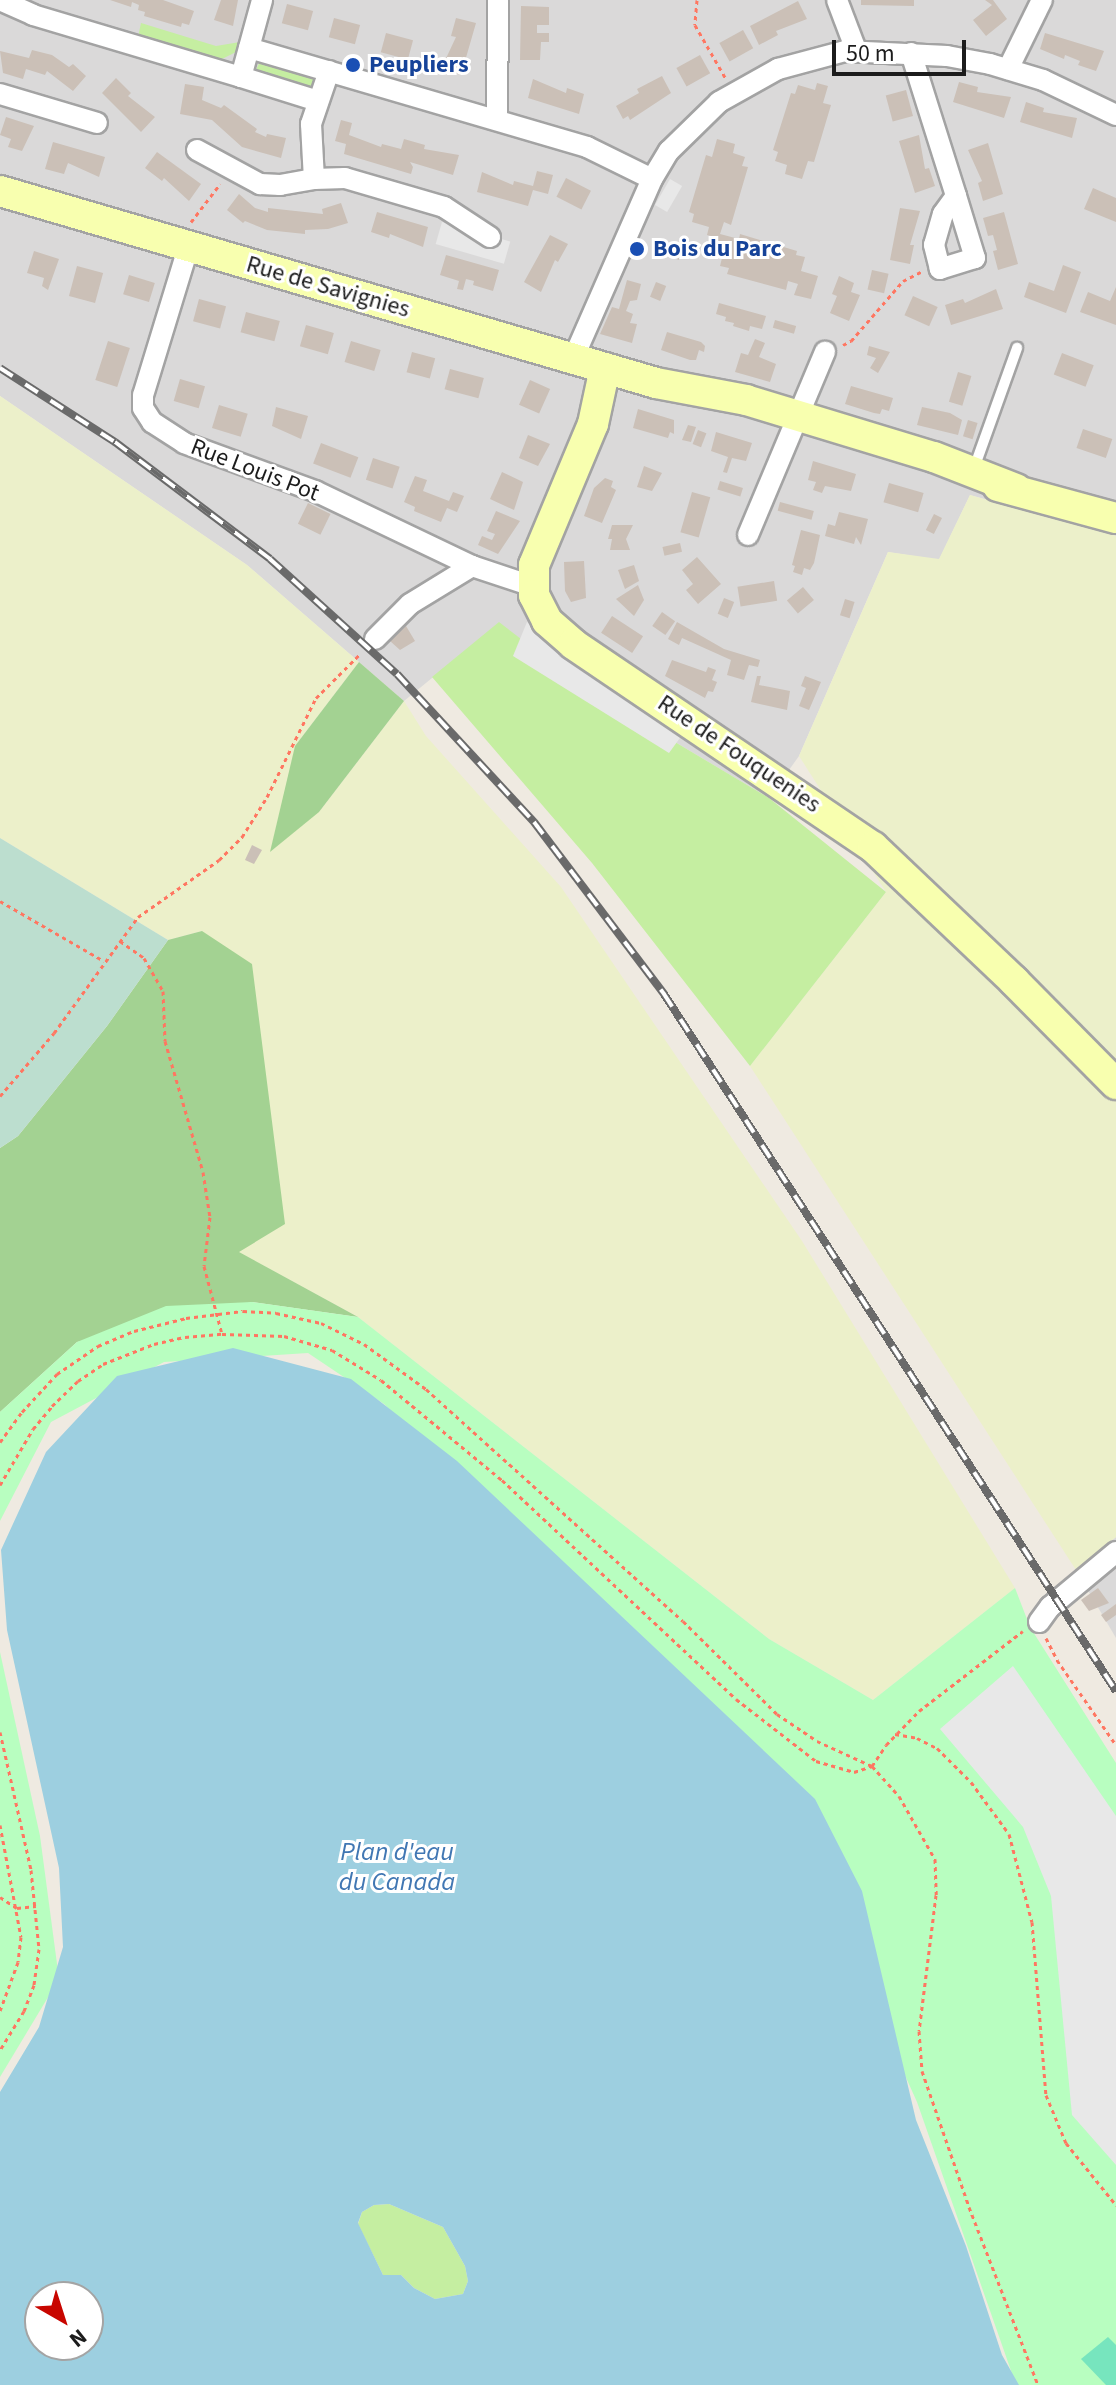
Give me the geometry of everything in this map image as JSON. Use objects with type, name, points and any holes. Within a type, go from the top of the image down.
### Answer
[{"type":"street","points":[[0,0],[33,15],[318,101]]},
{"type":"street","points":[[241,77],[262,0]]},
{"type":"street","points":[[497,120],[498,0]]},
{"type":"street","points":[[837,0],[856,50]]},
{"type":"street","points":[[1008,69],[1042,0]]},
{"type":"street","points":[[249,48],[600,151],[652,179]]},
{"type":"street","points":[[573,359],[652,179],[686,131],[733,92],[806,59],[856,50],[911,53],[1008,69],[1057,86],[1116,115]]},
{"type":"street","points":[[911,53],[956,196]]},
{"type":"street","points":[[314,179],[310,133],[329,71]]},
{"type":"street","points":[[0,94],[97,123]]},
{"type":"street","points":[[197,150],[252,181],[270,185],[345,178],[444,207],[490,237]]},
{"type":"street","name":"Rue de Savignies","points":[[0,191],[656,383],[713,408],[795,424],[921,471],[972,476],[1116,518]]},
{"type":"street","name":"Rue Louis Pot","points":[[183,244],[143,395],[146,415],[184,443],[315,491],[472,566],[532,586]]},
{"type":"street","points":[[748,535],[825,352]]},
{"type":"street","points":[[532,586],[538,553],[593,424],[605,368]]},
{"type":"street","points":[[375,639],[410,604],[472,566]]},
{"type":"street","name":"Rue de Fouquenies","points":[[532,586],[541,611],[562,637],[832,816],[879,853],[1116,1084]]},
{"type":"street","points":[[1039,1622],[1050,1607],[1116,1552]]},
{"type":"lane","points":[[972,476],[1017,348]]},
{"type":"path","points":[[697,0],[695,25],[733,92]]},
{"type":"path","points":[[183,244],[231,169]]},
{"type":"path","points":[[825,352],[851,341],[903,281]]},
{"type":"path","points":[[0,1096],[54,1033],[145,911],[219,860],[242,837],[267,797],[316,698],[338,672],[375,639]]},
{"type":"path","points":[[0,901],[105,961]]},
{"type":"path","points":[[120,941],[144,958],[163,991],[169,1056],[203,1172],[210,1217],[204,1266],[222,1334]]},
{"type":"path","points":[[0,1442],[45,1385],[88,1352],[151,1325],[260,1311],[306,1319],[336,1329],[377,1353],[426,1389],[721,1657],[777,1714],[817,1741],[872,1766],[899,1796],[935,1859],[936,1895],[919,2031],[922,2071],[969,2207],[1038,2385]]},
{"type":"path","points":[[0,1485],[33,1429],[64,1393],[89,1372],[154,1344],[222,1334],[301,1339],[355,1362],[491,1471],[723,1687],[796,1749],[816,1761],[844,1770],[872,1766],[895,1734],[990,1654],[1039,1622],[1057,1660],[1116,1745]]},
{"type":"path","points":[[0,1732],[36,1906],[38,1972],[24,2011],[0,2050]]},
{"type":"path","points":[[895,1734],[917,1738],[937,1748],[971,1782],[1009,1834],[1032,1922],[1046,2095],[1066,2143],[1116,2205]]},
{"type":"path","points":[[0,1825],[17,1908],[20,1949],[0,2011]]},
{"type":"path","points":[[0,1897],[17,1908],[36,1906]]},
{"type":"shaded area","points":[[0,0],[1116,0],[1116,536],[970,495],[939,560],[888,552],[799,756],[769,798],[586,689],[499,623],[404,701],[247,565],[0,396]]},
{"type":"shaded area","points":[[670,179],[682,186],[667,212],[655,205]]},
{"type":"shaded area","points":[[442,222],[510,242],[504,264],[436,244]]},
{"type":"shaded area","points":[[527,622],[685,731],[669,753],[513,656]]},
{"type":"shaded area","points":[[1116,1537],[1116,1638],[1076,1570]]},
{"type":"shaded area","points":[[1013,1666],[1116,1816],[1116,2165],[1072,2115],[1051,1896],[1023,1827],[940,1729]]},
{"type":"green space","points":[[141,23],[216,46],[240,42],[236,52],[216,62],[138,37]]},
{"type":"green space","points":[[260,61],[315,74],[317,86],[308,90],[260,76],[256,70]]},
{"type":"green space","points":[[0,396],[247,565],[359,662],[295,746],[319,812],[404,701],[426,736],[561,887],[802,1241],[1015,1588],[873,1700],[769,1639],[358,1317],[238,1252],[202,931],[168,940],[0,838]]},
{"type":"green space","points":[[970,495],[1116,536],[1116,1537],[1076,1570],[750,1066],[886,892],[799,756],[888,552],[939,559]]},
{"type":"green space","points":[[499,622],[586,689],[769,798],[886,892],[750,1066],[592,863],[432,677]]},
{"type":"green space","points":[[359,662],[404,701],[319,812],[270,852],[295,746]]},
{"type":"green space","points":[[0,838],[168,940],[107,1026],[18,1136],[0,1148]]},
{"type":"green space","points":[[202,931],[252,964],[285,1224],[239,1252],[358,1317],[252,1302],[77,1342],[0,1412],[0,1148],[18,1136],[107,1026],[168,940]]},
{"type":"green space","points":[[252,1302],[358,1317],[769,1639],[873,1700],[1015,1588],[1030,1627],[1116,1763],[1116,2385],[1016,2385],[917,2102],[787,1813],[741,1756],[384,1404],[308,1353],[164,1362],[51,1422],[0,1521],[0,1412],[77,1342],[166,1306]]},
{"type":"green space","points":[[0,1652],[40,1836],[59,1979],[0,2077]]},
{"type":"green space","points":[[389,2204],[443,2227],[465,2266],[468,2281],[463,2294],[435,2299],[414,2288],[401,2275],[383,2275],[358,2224],[362,2212],[374,2205]]},
{"type":"green space","points":[[1108,2337],[1116,2345],[1116,2385],[1106,2385],[1081,2359]]},
{"type":"water","name":"Plan d'eau du Canada","points":[[233,1348],[351,1379],[457,1461],[815,1799],[862,1891],[916,2120],[966,2246],[1002,2355],[1019,2385],[0,2385],[0,2092],[39,2027],[63,1947],[59,1868],[7,1630],[1,1550],[46,1452],[117,1376]],"holes":[[[389,2204],[443,2227],[465,2266],[468,2281],[463,2294],[435,2299],[414,2288],[401,2275],[383,2275],[358,2223],[362,2212],[374,2205]]]},
{"type":"building","points":[[110,0],[163,0],[194,11],[189,25],[182,23],[181,27],[144,16],[145,12],[138,10],[139,5],[132,2],[131,7]]},
{"type":"building","points":[[221,0],[238,0],[233,26],[214,20]]},
{"type":"building","points":[[861,0],[914,0],[914,6],[861,5]]},
{"type":"building","points":[[985,0],[993,0],[1007,19],[986,36],[973,20],[992,5]]},
{"type":"building","points":[[798,1],[807,19],[776,31],[778,35],[759,45],[750,26]]},
{"type":"building","points":[[287,4],[313,11],[308,30],[282,23]]},
{"type":"building","points":[[521,6],[549,7],[549,25],[537,25],[537,33],[549,33],[549,42],[541,42],[540,60],[520,60]]},
{"type":"building","points":[[334,18],[360,25],[355,44],[329,37]]},
{"type":"building","points":[[456,18],[476,23],[461,75],[441,69],[456,37],[451,36]]},
{"type":"building","points":[[743,30],[753,48],[730,61],[719,43]]},
{"type":"building","points":[[386,33],[413,40],[408,60],[381,52]]},
{"type":"building","points":[[1045,33],[1104,51],[1096,71],[1078,65],[1080,61],[1065,55],[1064,59],[1040,49]]},
{"type":"building","points":[[32,50],[52,55],[69,67],[73,64],[86,76],[73,91],[47,71],[45,75],[26,69],[23,79],[3,73],[0,51],[29,58]]},
{"type":"building","points":[[700,55],[710,73],[687,86],[676,68]]},
{"type":"building","points":[[662,76],[671,93],[630,120],[628,116],[623,119],[616,106],[639,93],[637,89]]},
{"type":"building","points":[[116,78],[131,93],[128,96],[155,117],[141,132],[102,93]]},
{"type":"building","points":[[533,79],[566,93],[567,88],[584,94],[579,114],[528,98]]},
{"type":"building","points":[[959,82],[978,87],[977,92],[1011,97],[1004,118],[953,102]]},
{"type":"building","points":[[817,83],[828,86],[823,103],[831,105],[814,162],[808,161],[802,179],[785,174],[787,165],[775,161],[778,152],[773,150],[791,93],[795,94],[798,85],[815,90]]},
{"type":"building","points":[[185,84],[204,87],[202,100],[221,108],[224,105],[257,129],[255,132],[266,137],[267,134],[286,138],[281,158],[242,147],[212,120],[180,114]]},
{"type":"building","points":[[906,90],[913,116],[893,122],[886,95]]},
{"type":"building","points":[[1026,102],[1044,108],[1043,112],[1077,118],[1072,138],[1020,122]]},
{"type":"building","points":[[6,117],[34,126],[22,151],[8,147],[11,139],[0,135]]},
{"type":"building","points":[[341,120],[352,123],[349,135],[381,147],[382,144],[401,149],[404,139],[425,145],[424,149],[459,155],[453,175],[410,162],[413,167],[411,174],[344,154],[346,144],[335,141]]},
{"type":"building","points":[[919,135],[925,169],[929,168],[935,186],[915,193],[899,141]]},
{"type":"building","points":[[717,139],[735,144],[733,153],[745,157],[742,166],[748,167],[731,225],[724,222],[720,234],[739,239],[740,234],[797,251],[796,255],[805,257],[801,271],[818,276],[811,299],[794,295],[798,284],[788,281],[786,290],[727,274],[729,268],[720,266],[723,254],[714,251],[718,238],[707,235],[709,227],[692,222],[694,214],[689,212],[706,155],[712,157]]},
{"type":"building","points":[[53,142],[105,157],[99,177],[68,163],[64,174],[45,169]]},
{"type":"building","points":[[988,143],[1003,194],[983,201],[978,183],[982,181],[968,150]]},
{"type":"building","points":[[157,152],[201,184],[189,201],[164,178],[162,181],[145,168]]},
{"type":"building","points":[[537,171],[553,175],[548,194],[533,190],[528,206],[477,192],[482,172],[513,185],[514,181],[533,186]]},
{"type":"building","points":[[566,178],[591,191],[581,209],[556,197]]},
{"type":"building","points":[[1093,188],[1116,198],[1116,222],[1084,209]]},
{"type":"building","points":[[239,194],[255,208],[268,212],[268,208],[323,214],[322,209],[341,203],[348,223],[328,229],[305,230],[305,234],[267,230],[245,221],[243,223],[227,210]]},
{"type":"building","points":[[900,208],[920,211],[910,245],[914,245],[910,264],[890,260]]},
{"type":"building","points":[[377,212],[428,227],[423,247],[390,234],[389,238],[371,232]]},
{"type":"building","points":[[1004,212],[1018,264],[998,270],[993,235],[988,236],[983,218]]},
{"type":"building","points":[[550,235],[568,244],[558,262],[555,260],[541,292],[524,282]]},
{"type":"building","points":[[665,243],[683,250],[679,260],[661,253]]},
{"type":"building","points":[[34,251],[59,259],[48,290],[42,286],[44,278],[27,273]]},
{"type":"building","points":[[446,255],[499,270],[493,291],[473,285],[474,281],[466,279],[463,290],[457,289],[459,281],[440,275]]},
{"type":"building","points":[[1063,265],[1081,272],[1066,313],[1024,297],[1029,282],[1054,291]]},
{"type":"building","points":[[77,266],[103,273],[95,303],[69,296]]},
{"type":"building","points":[[872,270],[889,274],[884,293],[868,289]]},
{"type":"building","points":[[129,275],[155,283],[149,302],[123,294]]},
{"type":"building","points":[[839,276],[854,283],[851,292],[860,295],[849,321],[830,313],[837,296],[832,294]]},
{"type":"building","points":[[627,280],[641,284],[637,300],[630,301],[626,311],[633,314],[630,323],[637,324],[632,343],[600,334],[612,307],[619,309]]},
{"type":"building","points":[[656,282],[666,286],[660,301],[650,297]]},
{"type":"building","points":[[1116,287],[1116,325],[1080,312],[1088,292],[1110,301]]},
{"type":"building","points":[[996,289],[1003,309],[951,325],[945,305],[963,299],[965,303]]},
{"type":"building","points":[[913,296],[938,307],[929,326],[904,315]]},
{"type":"building","points":[[199,299],[226,306],[220,328],[193,321]]},
{"type":"building","points":[[719,303],[766,316],[762,329],[750,326],[749,331],[733,326],[734,323],[725,321],[726,317],[716,314]]},
{"type":"building","points":[[246,312],[280,321],[274,341],[241,332]]},
{"type":"building","points":[[775,320],[796,326],[794,334],[773,328]]},
{"type":"building","points":[[306,325],[334,333],[328,354],[300,346]]},
{"type":"building","points":[[667,332],[701,342],[705,346],[704,352],[699,350],[696,360],[690,360],[661,350]]},
{"type":"building","points":[[755,339],[765,343],[759,357],[776,364],[770,382],[735,372],[741,353],[748,355]]},
{"type":"building","points":[[108,341],[130,348],[117,387],[95,380]]},
{"type":"building","points":[[351,341],[381,350],[374,371],[345,362]]},
{"type":"building","points":[[869,346],[890,352],[878,373],[870,368],[876,358],[867,355]]},
{"type":"building","points":[[412,352],[435,358],[430,378],[407,372]]},
{"type":"building","points":[[1062,353],[1094,365],[1085,387],[1054,374]]},
{"type":"building","points":[[450,369],[484,378],[478,398],[445,389]]},
{"type":"building","points":[[958,372],[971,376],[962,406],[949,402]]},
{"type":"building","points":[[180,379],[205,386],[199,408],[174,401]]},
{"type":"building","points":[[530,380],[550,389],[539,414],[519,405]]},
{"type":"building","points":[[851,386],[893,398],[889,411],[882,409],[880,414],[845,404]]},
{"type":"building","points":[[219,405],[248,414],[241,437],[212,428]]},
{"type":"building","points":[[276,407],[308,416],[301,439],[272,426]]},
{"type":"building","points":[[922,407],[950,413],[962,420],[958,435],[917,425]]},
{"type":"building","points":[[638,409],[674,420],[674,434],[670,432],[668,438],[633,428]]},
{"type":"building","points":[[968,420],[978,423],[973,439],[963,436]]},
{"type":"building","points":[[688,425],[696,427],[691,442],[682,440]]},
{"type":"building","points":[[1083,429],[1112,439],[1106,458],[1076,448]]},
{"type":"building","points":[[698,430],[706,433],[701,447],[693,444]]},
{"type":"building","points":[[716,432],[752,443],[746,461],[732,458],[727,473],[723,472],[728,457],[711,451]]},
{"type":"building","points":[[528,435],[550,444],[538,466],[519,458]]},
{"type":"building","points":[[321,443],[358,457],[350,478],[313,464]]},
{"type":"building","points":[[373,458],[400,467],[393,489],[366,480]]},
{"type":"building","points":[[813,461],[856,474],[851,491],[825,486],[822,493],[813,490],[816,482],[808,480]]},
{"type":"building","points":[[644,466],[662,473],[652,491],[637,487]]},
{"type":"building","points":[[502,472],[523,482],[514,510],[490,499]]},
{"type":"building","points":[[415,476],[427,480],[423,491],[449,501],[453,492],[464,496],[457,512],[447,508],[441,522],[414,511],[415,507],[404,502]]},
{"type":"building","points":[[605,478],[613,481],[611,487],[616,490],[602,523],[584,516],[594,488]]},
{"type":"building","points":[[720,481],[743,488],[740,497],[717,490]]},
{"type":"building","points":[[889,483],[924,493],[918,512],[883,502]]},
{"type":"building","points":[[692,492],[710,497],[699,538],[680,532]]},
{"type":"building","points":[[780,502],[814,511],[811,520],[778,511]]},
{"type":"building","points":[[308,503],[330,514],[320,535],[298,524]]},
{"type":"building","points":[[496,511],[520,521],[498,554],[478,545],[482,536],[492,540],[495,534],[487,531]]},
{"type":"building","points":[[839,512],[868,519],[861,545],[856,537],[854,544],[825,536],[828,524],[835,526]]},
{"type":"building","points":[[934,514],[942,518],[934,534],[926,530]]},
{"type":"building","points":[[612,525],[633,525],[626,539],[630,550],[610,550],[612,539],[608,539]]},
{"type":"building","points":[[801,530],[820,535],[814,563],[810,570],[804,568],[802,575],[793,572],[795,566],[792,565]]},
{"type":"building","points":[[680,543],[682,552],[664,556],[662,547]]},
{"type":"building","points":[[697,557],[721,584],[698,604],[686,590],[693,584],[682,570]]},
{"type":"building","points":[[584,561],[586,598],[571,602],[565,591],[564,562]]},
{"type":"building","points":[[634,565],[639,581],[625,589],[618,570]]},
{"type":"building","points":[[774,581],[777,601],[741,607],[737,587]]},
{"type":"building","points":[[638,585],[644,600],[634,616],[616,599]]},
{"type":"building","points":[[803,587],[814,600],[798,614],[787,600]]},
{"type":"building","points":[[724,598],[734,602],[728,618],[718,614]]},
{"type":"building","points":[[845,599],[855,602],[850,618],[840,615]]},
{"type":"building","points":[[662,612],[675,621],[665,635],[652,626]]},
{"type":"building","points":[[612,616],[643,636],[632,653],[601,633]]},
{"type":"building","points":[[677,622],[724,649],[760,660],[758,667],[749,665],[744,680],[727,675],[731,660],[682,638],[679,645],[668,639]]},
{"type":"building","points":[[406,626],[415,641],[400,650],[390,641]]},
{"type":"building","points":[[672,660],[706,672],[708,667],[716,670],[712,680],[717,682],[713,692],[708,691],[705,698],[665,676]]},
{"type":"building","points":[[757,676],[761,676],[759,685],[790,691],[787,710],[751,702]]},
{"type":"building","points":[[805,676],[821,682],[809,710],[799,706],[806,688],[801,686]]},
{"type":"building","points":[[252,845],[262,850],[254,864],[245,860]]},
{"type":"building","points":[[1098,1588],[1109,1603],[1089,1611],[1081,1600]]},
{"type":"building","points":[[1116,1604],[1116,1615],[1106,1622],[1101,1615]]},
{"type":"railway","points":[[0,368],[115,442],[270,559],[397,674],[534,822],[664,994],[1116,1691]]},
{"type":"place","name":"Peupliers","points":[[353,65]]},
{"type":"place","name":"Bois du Parc","points":[[637,249]]}]
